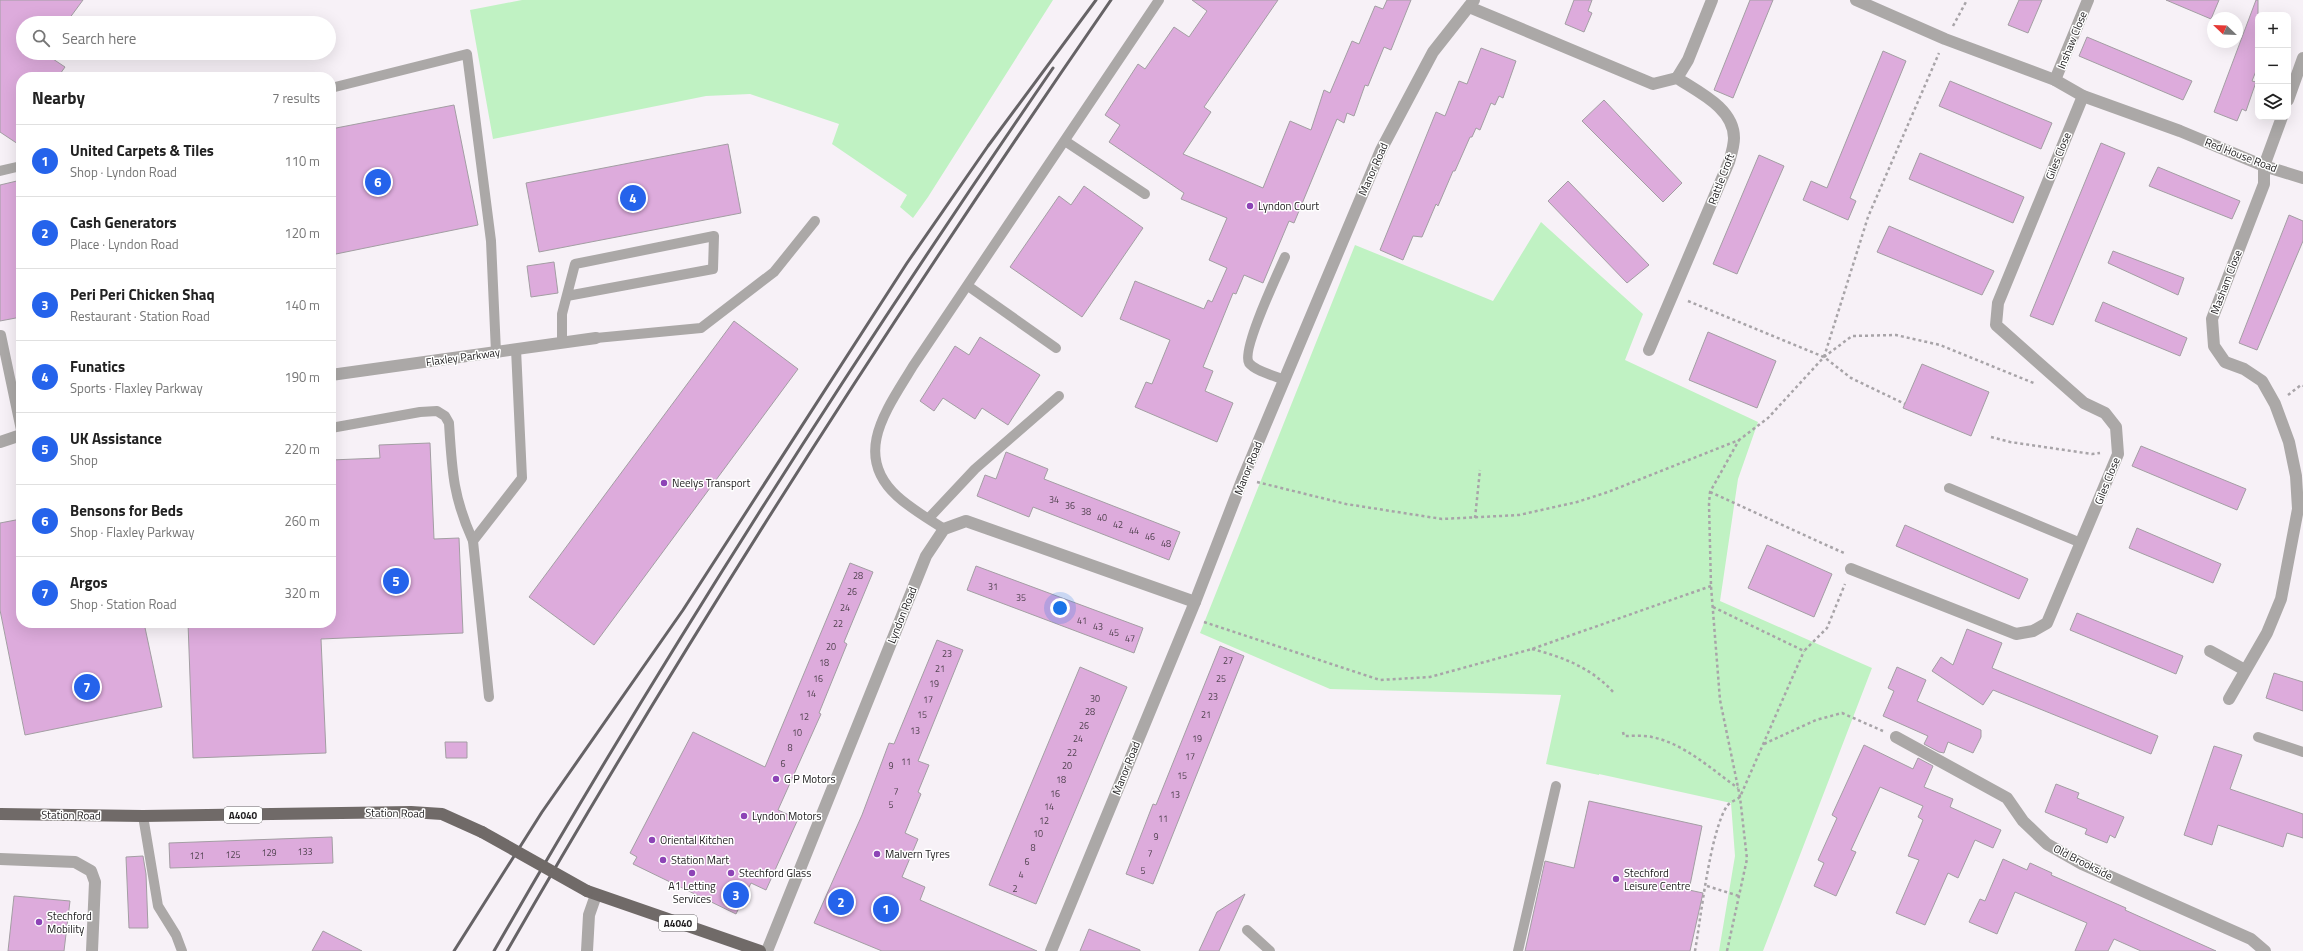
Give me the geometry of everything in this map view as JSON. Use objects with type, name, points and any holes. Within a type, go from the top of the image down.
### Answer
[{"type":"main road","name":"Station Road","points":[[0,814],[143,816],[411,812],[442,814],[482,832],[591,893],[760,951]]},
{"type":"street","points":[[1472,3],[1653,84],[1677,78],[1688,60],[1712,0]]},
{"type":"street","name":"Red House Road","points":[[1856,0],[1945,39],[2055,80],[2082,96],[2180,131],[2264,166],[2303,178]]},
{"type":"street","name":"Inshaw Close","points":[[2055,80],[2088,0]]},
{"type":"street","name":"Manor Road","points":[[1051,951],[1195,602],[1243,478],[1381,150],[1433,52],[1472,3]]},
{"type":"street","points":[[2291,92],[2303,58]]},
{"type":"street","name":"Rattle Croft","points":[[1649,350],[1729,162],[1734,138],[1731,123],[1720,107],[1677,78]]},
{"type":"street","name":"Giles Close","points":[[1851,569],[2016,634],[2033,631],[2047,623],[2082,543],[2118,454],[2116,427],[2105,413],[2084,403],[1996,325],[1998,303],[2082,96]]},
{"type":"street","name":"Masham Close","points":[[2230,699],[2244,670],[2267,633],[2281,599],[2298,509],[2296,476],[2289,442],[2275,404],[2262,381],[2244,369],[2225,362],[2214,346],[2212,319],[2264,184],[2264,166],[2281,120]]},
{"type":"street","name":"Flaxley Parkway","points":[[336,375],[596,338]]},
{"type":"street","points":[[0,442],[16,437]]},
{"type":"street","points":[[944,529],[966,521],[1195,602]]},
{"type":"street","name":"Lyndon Road","points":[[767,951],[926,556],[944,529]]},
{"type":"street","points":[[2210,651],[2244,670]]},
{"type":"street","name":"Old Brookside","points":[[1896,737],[2007,798],[2024,821],[2047,844],[2082,864],[2252,939],[2265,951]]},
{"type":"street","points":[[0,859],[75,862],[91,871],[95,882],[92,951]]},
{"type":"street","points":[[587,951],[591,893]]},
{"type":"lane","points":[[944,529],[897,496],[879,476],[874,461],[876,439],[881,419],[909,373],[1159,0]]},
{"type":"lane","points":[[336,87],[468,54],[491,241],[496,352]]},
{"type":"lane","points":[[1065,141],[1145,194]]},
{"type":"lane","points":[[0,171],[16,167]]},
{"type":"lane","points":[[596,338],[702,328],[774,272],[815,222]]},
{"type":"lane","points":[[562,343],[562,314],[575,264],[714,236],[713,269],[567,296]]},
{"type":"lane","points":[[1285,256],[1251,338],[1247,356],[1248,362],[1252,366],[1285,380]]},
{"type":"lane","points":[[968,286],[1056,348]]},
{"type":"lane","points":[[1,335],[16,406]]},
{"type":"lane","points":[[473,541],[522,478],[516,349]]},
{"type":"lane","points":[[929,518],[975,469],[1059,396]]},
{"type":"lane","points":[[336,427],[420,412],[437,411],[445,416],[449,424],[453,480],[458,502],[473,541],[489,697]]},
{"type":"lane","points":[[1948,488],[2082,543]]},
{"type":"lane","points":[[2258,737],[2303,752]]},
{"type":"lane","points":[[1518,951],[1556,786]]},
{"type":"lane","points":[[143,816],[158,906],[176,935],[182,951]]},
{"type":"lane","points":[[1247,930],[1270,951]]},
{"type":"path","points":[[1824,357],[1868,217],[1945,39],[1967,0]]},
{"type":"path","points":[[1672,295],[1824,357],[1851,378],[1905,404]]},
{"type":"path","points":[[1243,478],[1346,504],[1442,519],[1519,515],[1577,502],[1608,492],[1739,440],[1768,418],[1824,357],[1852,336],[1896,335],[1940,345],[2041,386]]},
{"type":"path","points":[[1991,437],[2010,442],[2092,454],[2118,450]]},
{"type":"path","points":[[1727,951],[1747,859],[1740,797],[1720,700],[1711,586],[1710,492],[1739,440]]},
{"type":"path","points":[[1476,518],[1480,470]]},
{"type":"path","points":[[1695,951],[1714,844],[1722,819],[1728,805],[1740,797],[1804,651],[1826,628],[1851,569],[1848,555],[1710,492]]},
{"type":"path","points":[[1188,616],[1380,680],[1430,677],[1532,649],[1711,586]]},
{"type":"path","points":[[1713,607],[1804,651]]},
{"type":"path","points":[[1532,649],[1577,664],[1593,674],[1614,693]]},
{"type":"path","points":[[1763,744],[1816,720],[1842,713],[1896,737]]},
{"type":"path","points":[[1624,732],[1624,736],[1652,737],[1671,743],[1691,753],[1738,789]]},
{"type":"path","points":[[1707,886],[1739,896]]},
{"type":"green space","points":[[522,0],[1053,0],[928,197],[913,218],[900,207],[907,195],[832,144],[839,124],[750,94],[706,96],[493,139],[470,10]]},
{"type":"green space","points":[[1541,222],[1643,314],[1625,360],[1758,422],[1738,479],[1720,601],[1872,668],[1763,951],[1719,951],[1735,856],[1731,803],[1546,764],[1561,695],[1330,689],[1200,633],[1355,245],[1493,301]]},
{"type":"building","points":[[0,0],[83,0],[71,16],[16,16],[16,60],[54,60],[65,67],[62,72],[16,72],[16,143],[0,132]]},
{"type":"building","points":[[1192,0],[1278,0],[1204,107],[1211,112],[1183,154],[1263,188],[1290,121],[1311,130],[1324,90],[1330,93],[1352,41],[1359,44],[1375,6],[1383,9],[1387,0],[1411,0],[1391,50],[1384,47],[1368,86],[1365,85],[1354,116],[1347,113],[1344,123],[1337,119],[1294,223],[1289,221],[1263,283],[1244,275],[1236,294],[1233,293],[1203,367],[1213,371],[1205,391],[1233,403],[1217,442],[1135,407],[1146,382],[1152,384],[1170,340],[1120,319],[1135,281],[1204,309],[1208,300],[1212,302],[1227,268],[1209,260],[1227,218],[1181,199],[1184,193],[1109,142],[1120,125],[1105,115],[1138,64],[1145,69],[1174,27],[1189,37],[1207,11]]},
{"type":"building","points":[[1574,0],[1592,0],[1588,11],[1592,13],[1584,32],[1565,24]]},
{"type":"building","points":[[1750,0],[1773,0],[1733,98],[1714,90]]},
{"type":"building","points":[[2019,0],[2042,0],[2028,33],[2008,25]]},
{"type":"building","points":[[2166,0],[2219,0],[2214,12],[2207,12],[2207,17]]},
{"type":"building","points":[[2256,0],[2258,0],[2258,12],[2255,12],[2255,74],[2252,81],[2255,82],[2255,85],[2246,111],[2242,109],[2237,121],[2214,112],[2238,48],[2243,48],[2243,35]]},
{"type":"building","points":[[2087,37],[2192,81],[2183,100],[2079,56]]},
{"type":"building","points":[[1481,48],[1516,61],[1503,98],[1499,96],[1495,105],[1491,103],[1480,130],[1476,128],[1472,137],[1470,137],[1438,206],[1436,204],[1422,237],[1413,236],[1403,260],[1380,250],[1436,112],[1445,116],[1459,81],[1467,84]]},
{"type":"building","points":[[1883,51],[1906,61],[1850,198],[1856,201],[1848,220],[1803,200],[1811,181],[1827,188]]},
{"type":"building","points":[[1950,81],[2052,123],[2041,149],[1939,106]]},
{"type":"building","points":[[1604,100],[1682,183],[1663,202],[1582,121]]},
{"type":"building","points":[[454,105],[478,225],[336,254],[336,128]]},
{"type":"building","points":[[2101,143],[2125,153],[2053,325],[2030,316]]},
{"type":"building","points":[[728,144],[741,213],[539,252],[526,183]]},
{"type":"building","points":[[1920,153],[2024,197],[2013,223],[1909,179]]},
{"type":"building","points":[[1759,155],[1784,166],[1737,274],[1713,264]]},
{"type":"building","points":[[2158,167],[2240,201],[2232,219],[2149,186]]},
{"type":"building","points":[[16,181],[16,318],[0,321],[0,185]]},
{"type":"building","points":[[1568,181],[1649,265],[1627,283],[1548,201]]},
{"type":"building","points":[[1084,186],[1143,228],[1082,317],[1010,267],[1059,196],[1071,205]]},
{"type":"building","points":[[2289,215],[2303,221],[2303,241],[2257,350],[2239,343]]},
{"type":"building","points":[[1889,226],[1994,271],[1982,295],[1877,252]]},
{"type":"building","points":[[2113,251],[2184,278],[2178,295],[2108,263]]},
{"type":"building","points":[[554,262],[558,293],[531,297],[527,266]]},
{"type":"building","points":[[2103,302],[2187,338],[2180,356],[2095,321]]},
{"type":"building","name":"Neelys Transport","points":[[734,321],[798,369],[594,645],[529,597]]},
{"type":"building","points":[[1708,332],[1776,361],[1757,408],[1689,380]]},
{"type":"building","points":[[980,337],[1040,375],[1008,425],[982,408],[975,419],[943,398],[934,411],[920,401],[955,346],[969,355]]},
{"type":"building","points":[[1922,364],[1989,392],[1971,436],[1903,408]]},
{"type":"building","points":[[430,443],[434,539],[459,538],[463,633],[321,639],[326,753],[193,758],[188,628],[336,628],[336,460],[380,458],[379,445]]},
{"type":"building","points":[[2141,446],[2246,489],[2237,510],[2132,466]]},
{"type":"building","points":[[1006,452],[1048,469],[1044,479],[1180,532],[1169,560],[1033,507],[1029,517],[977,496],[985,475],[996,479]]},
{"type":"building","points":[[16,520],[16,628],[145,628],[162,707],[25,735],[0,610],[0,523]]},
{"type":"building","points":[[1905,525],[2028,579],[2019,599],[1896,546]]},
{"type":"building","points":[[2137,528],[2221,564],[2213,583],[2129,548]]},
{"type":"building","points":[[1767,545],[1832,574],[1814,617],[1748,588]]},
{"type":"building","points":[[850,563],[873,572],[844,642],[847,644],[819,713],[821,714],[778,810],[798,819],[766,890],[751,883],[736,914],[633,864],[637,857],[630,853],[693,732],[765,767]]},
{"type":"building","points":[[976,566],[1143,628],[1134,653],[967,590]]},
{"type":"building","points":[[2077,613],[2183,656],[2176,674],[2070,630]]},
{"type":"building","points":[[1967,629],[2002,643],[1992,668],[2158,736],[2151,754],[1993,690],[1983,705],[1932,671],[1941,657],[1953,665]]},
{"type":"building","points":[[937,640],[963,650],[918,761],[929,765],[918,792],[921,794],[905,833],[918,839],[902,877],[925,887],[920,900],[1037,951],[882,951],[814,923],[862,815],[889,743],[894,744]]},
{"type":"building","points":[[1220,646],[1244,656],[1153,884],[1126,874],[1153,804],[1156,805]]},
{"type":"building","points":[[1080,667],[1127,687],[1036,904],[989,885]]},
{"type":"building","points":[[1897,667],[1926,680],[1917,701],[1981,730],[1981,737],[1973,753],[1948,742],[1944,753],[1939,752],[1924,744],[1928,736],[1883,716],[1894,691],[1888,688]]},
{"type":"building","points":[[2274,673],[2303,682],[2303,711],[2266,698]]},
{"type":"building","points":[[445,742],[467,742],[467,758],[446,758]]},
{"type":"building","points":[[1864,745],[1913,769],[1918,758],[1933,766],[1924,787],[1953,799],[1950,807],[2001,830],[1993,848],[1975,840],[1958,878],[1948,873],[1925,925],[1896,913],[1919,860],[1908,856],[1923,820],[1918,817],[1923,806],[1880,787],[1851,850],[1856,852],[1836,896],[1814,886],[1824,863],[1818,860],[1837,818],[1832,815]]},
{"type":"building","points":[[2214,746],[2242,755],[2230,789],[2303,814],[2303,838],[2287,833],[2283,847],[2218,825],[2212,845],[2184,835]]},
{"type":"building","points":[[2056,784],[2079,793],[2077,798],[2124,817],[2115,838],[2110,835],[2107,843],[2085,834],[2087,829],[2045,812]]},
{"type":"building","name":"Stechford Leisure Centre","points":[[1589,801],[1702,826],[1689,890],[1703,893],[1690,951],[1525,951],[1545,861],[1574,868]]},
{"type":"building","points":[[332,837],[333,863],[170,868],[169,843]]},
{"type":"building","points":[[143,856],[146,874],[148,928],[129,928],[126,857]]},
{"type":"building","points":[[2003,859],[2027,870],[2030,863],[2052,873],[2051,875],[2126,908],[2125,910],[2216,951],[2141,951],[2114,939],[2108,951],[2075,951],[2087,923],[2015,892],[1997,934],[1969,922],[1980,899],[1985,901]]},
{"type":"building","points":[[1245,894],[1219,951],[1199,951],[1217,912]]},
{"type":"building","name":"Stechford Mobility","points":[[14,896],[70,901],[64,951],[8,951]]},
{"type":"building","points":[[1089,929],[1140,950],[1140,951],[1080,951]]},
{"type":"building","points":[[323,931],[362,951],[312,951]]},
{"type":"railway","points":[[454,951],[542,812],[683,610],[907,263],[988,146],[1096,0]]},
{"type":"railway","points":[[507,951],[650,708],[799,469],[953,233],[1111,0]]},
{"type":"railway","points":[[494,951],[627,726],[764,504],[907,285],[1053,68]]},
{"type":"place","name":"Bensons for Beds","points":[[378,182]]},
{"type":"place","name":"Funatics","points":[[633,198]]},
{"type":"place","name":"Lyndon Court","points":[[1250,206]]},
{"type":"place","name":"Neelys Transport","points":[[664,483]]},
{"type":"place","name":"UK Assistance","points":[[396,581]]},
{"type":"place","name":"Argos","points":[[87,687]]},
{"type":"place","name":"G P Motors","points":[[776,779]]},
{"type":"place","name":"Lyndon Motors","points":[[744,816]]},
{"type":"place","name":"Oriental Kitchen","points":[[652,840]]},
{"type":"place","name":"Malvern Tyres","points":[[877,854]]},
{"type":"place","name":"Station Mart","points":[[663,860]]},
{"type":"place","name":"A1 Letting Services","points":[[692,873]]},
{"type":"place","name":"Stechford Glass","points":[[731,873]]},
{"type":"place","name":"Stechford Leisure Centre","points":[[1616,879]]},
{"type":"place","name":"Peri Peri Chicken Shaq","points":[[736,895]]},
{"type":"place","name":"Cash Generators","points":[[841,902]]},
{"type":"place","name":"United Carpets & Tiles","points":[[886,909]]},
{"type":"place","name":"Stechford Mobility","points":[[39,922]]}]
